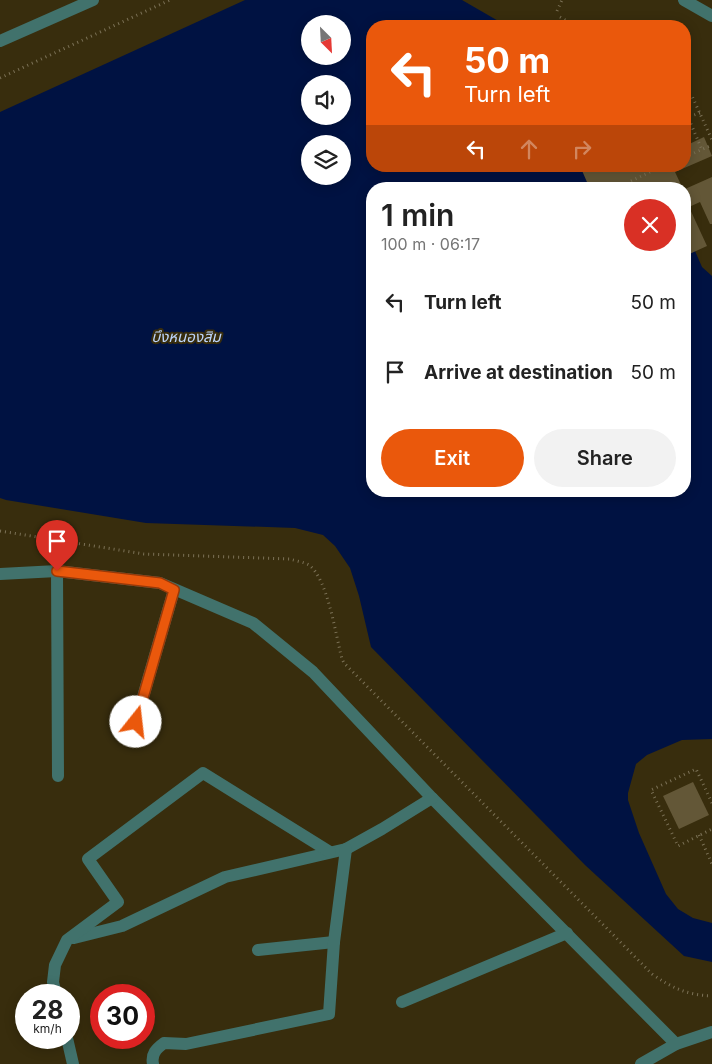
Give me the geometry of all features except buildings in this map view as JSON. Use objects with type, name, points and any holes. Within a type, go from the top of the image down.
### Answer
[{"type":"street","points":[[0,41],[93,0]]},
{"type":"street","points":[[684,0],[712,16]]},
{"type":"street","points":[[57,571],[58,776]]},
{"type":"street","points":[[0,574],[57,571],[160,583],[253,623],[306,666],[432,798],[676,1044]]},
{"type":"street","points":[[136,722],[174,590]]},
{"type":"street","points":[[53,984],[55,965],[67,940],[118,902],[88,859],[204,773],[330,852]]},
{"type":"street","points":[[67,940],[122,926],[225,876],[346,849],[382,830],[432,798]]},
{"type":"street","points":[[153,1064],[152,1057],[156,1049],[164,1043],[186,1044],[329,1014],[334,942],[346,849]]},
{"type":"street","points":[[402,1002],[567,933]]},
{"type":"street","points":[[258,950],[334,942]]},
{"type":"street","points":[[641,1064],[676,1044],[712,1032]]},
{"type":"street","points":[[69,1049],[73,1064]]},
{"type":"path","points":[[0,78],[170,0]]},
{"type":"path","points":[[557,11],[562,0]]},
{"type":"path","points":[[560,17],[565,20]]},
{"type":"path","points":[[691,95],[712,140]]},
{"type":"path","points":[[691,116],[700,113]]},
{"type":"path","points":[[691,124],[702,150]]},
{"type":"path","points":[[691,155],[712,146]]},
{"type":"path","points":[[631,181],[650,172]]},
{"type":"path","points":[[712,803],[696,769],[651,790],[678,846],[712,830]]},
{"type":"path","points":[[699,836],[712,864]]},
{"type":"water","name":"บึงหนองสิม","points":[[245,0],[462,0],[497,20],[366,20],[366,172],[661,172],[665,182],[366,182],[366,497],[691,497],[691,242],[702,267],[712,276],[712,739],[682,740],[647,755],[636,764],[628,793],[628,800],[639,833],[666,894],[678,909],[693,918],[712,923],[712,962],[684,956],[585,865],[371,647],[359,596],[350,568],[335,546],[323,535],[295,528],[146,523],[0,498],[0,112]]},
{"type":"route","points":[[57,571],[160,583],[174,590],[136,722]]}]
